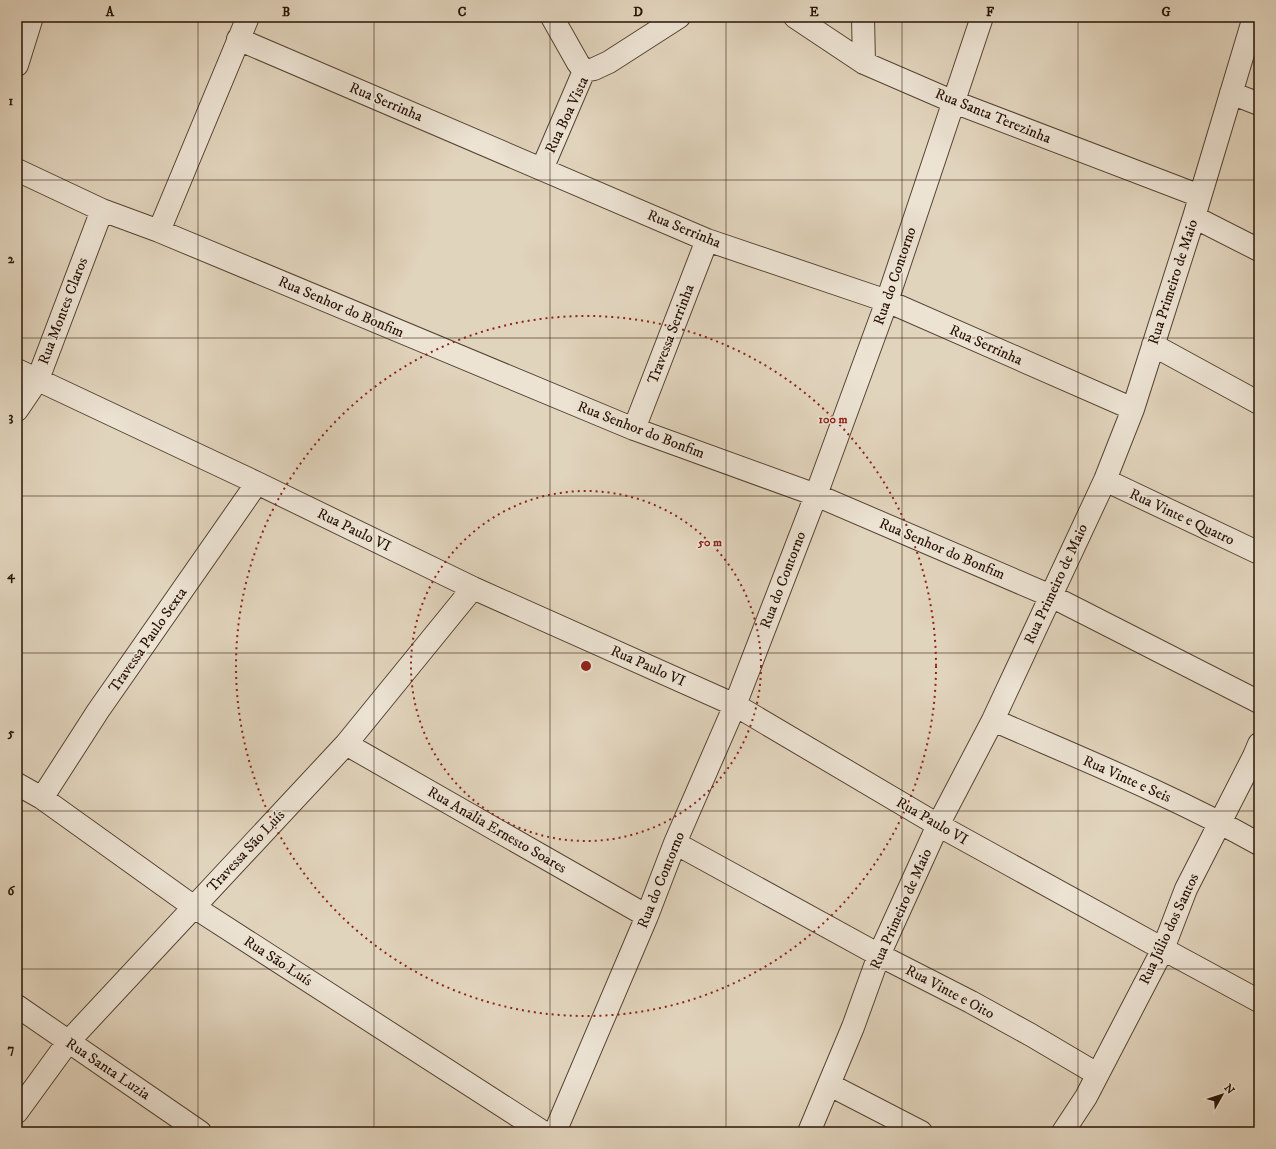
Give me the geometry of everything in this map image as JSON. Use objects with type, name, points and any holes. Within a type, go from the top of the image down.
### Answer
[{"type":"street","points":[[17,65],[32,17]]},
{"type":"street","points":[[159,231],[248,17]]},
{"type":"street","points":[[552,17],[584,71]]},
{"type":"street","name":"Rua Boa Vista","points":[[542,169],[584,71],[594,69],[609,62],[679,17]]},
{"type":"street","name":"Rua Santa Terezinha","points":[[795,17],[864,62],[954,102],[1200,196]]},
{"type":"street","points":[[863,17],[864,62]]},
{"type":"street","name":"Rua do Contorno","points":[[555,1132],[647,916],[675,843],[735,705],[816,495],[887,301],[982,17]]},
{"type":"street","name":"Rua Primeiro de Maio","points":[[809,1132],[830,1085],[879,955],[938,825],[993,720],[1105,480],[1133,409],[1194,217],[1254,17]]},
{"type":"street","name":"Rua Serrinha","points":[[238,39],[707,240],[887,301],[1133,409]]},
{"type":"street","points":[[1231,93],[1259,104]]},
{"type":"street","name":"Rua Senhor do Bonfim","points":[[17,170],[102,210],[159,231],[634,429],[816,495],[1051,596],[1259,702]]},
{"type":"street","name":"Rua Montes Claros","points":[[17,410],[38,379],[102,210]]},
{"type":"street","points":[[1194,217],[1259,250]]},
{"type":"street","name":"Travessa Serrinha","points":[[634,429],[707,240]]},
{"type":"street","points":[[1153,345],[1259,403]]},
{"type":"street","name":"Rua Paulo VI","points":[[17,370],[257,483],[473,588],[735,705],[938,825],[1259,1001]]},
{"type":"street","name":"Rua Vinte e Quatro","points":[[1105,480],[1259,553]]},
{"type":"street","name":"Travessa Paulo Sexta","points":[[42,798],[98,711],[257,483]]},
{"type":"street","name":"Travessa São Luís","points":[[17,1112],[68,1042],[346,744],[473,588]]},
{"type":"street","name":"Rua Vinte e Seis","points":[[993,720],[1105,769],[1220,822],[1259,844]]},
{"type":"street","name":"Rua Analia Ernesto Soares","points":[[346,744],[647,916]]},
{"type":"street","name":"Rua Júlio dos Santos","points":[[1063,1132],[1086,1097],[1163,949],[1186,889],[1259,744]]},
{"type":"street","name":"Rua São Luís","points":[[17,784],[42,798],[194,907],[543,1132]]},
{"type":"street","name":"Rua Vinte e Oito","points":[[675,843],[879,955],[971,1002],[1097,1074]]},
{"type":"street","name":"Rua Santa Luzia","points":[[17,1006],[200,1132]]},
{"type":"street","points":[[830,1085],[921,1132]]}]
